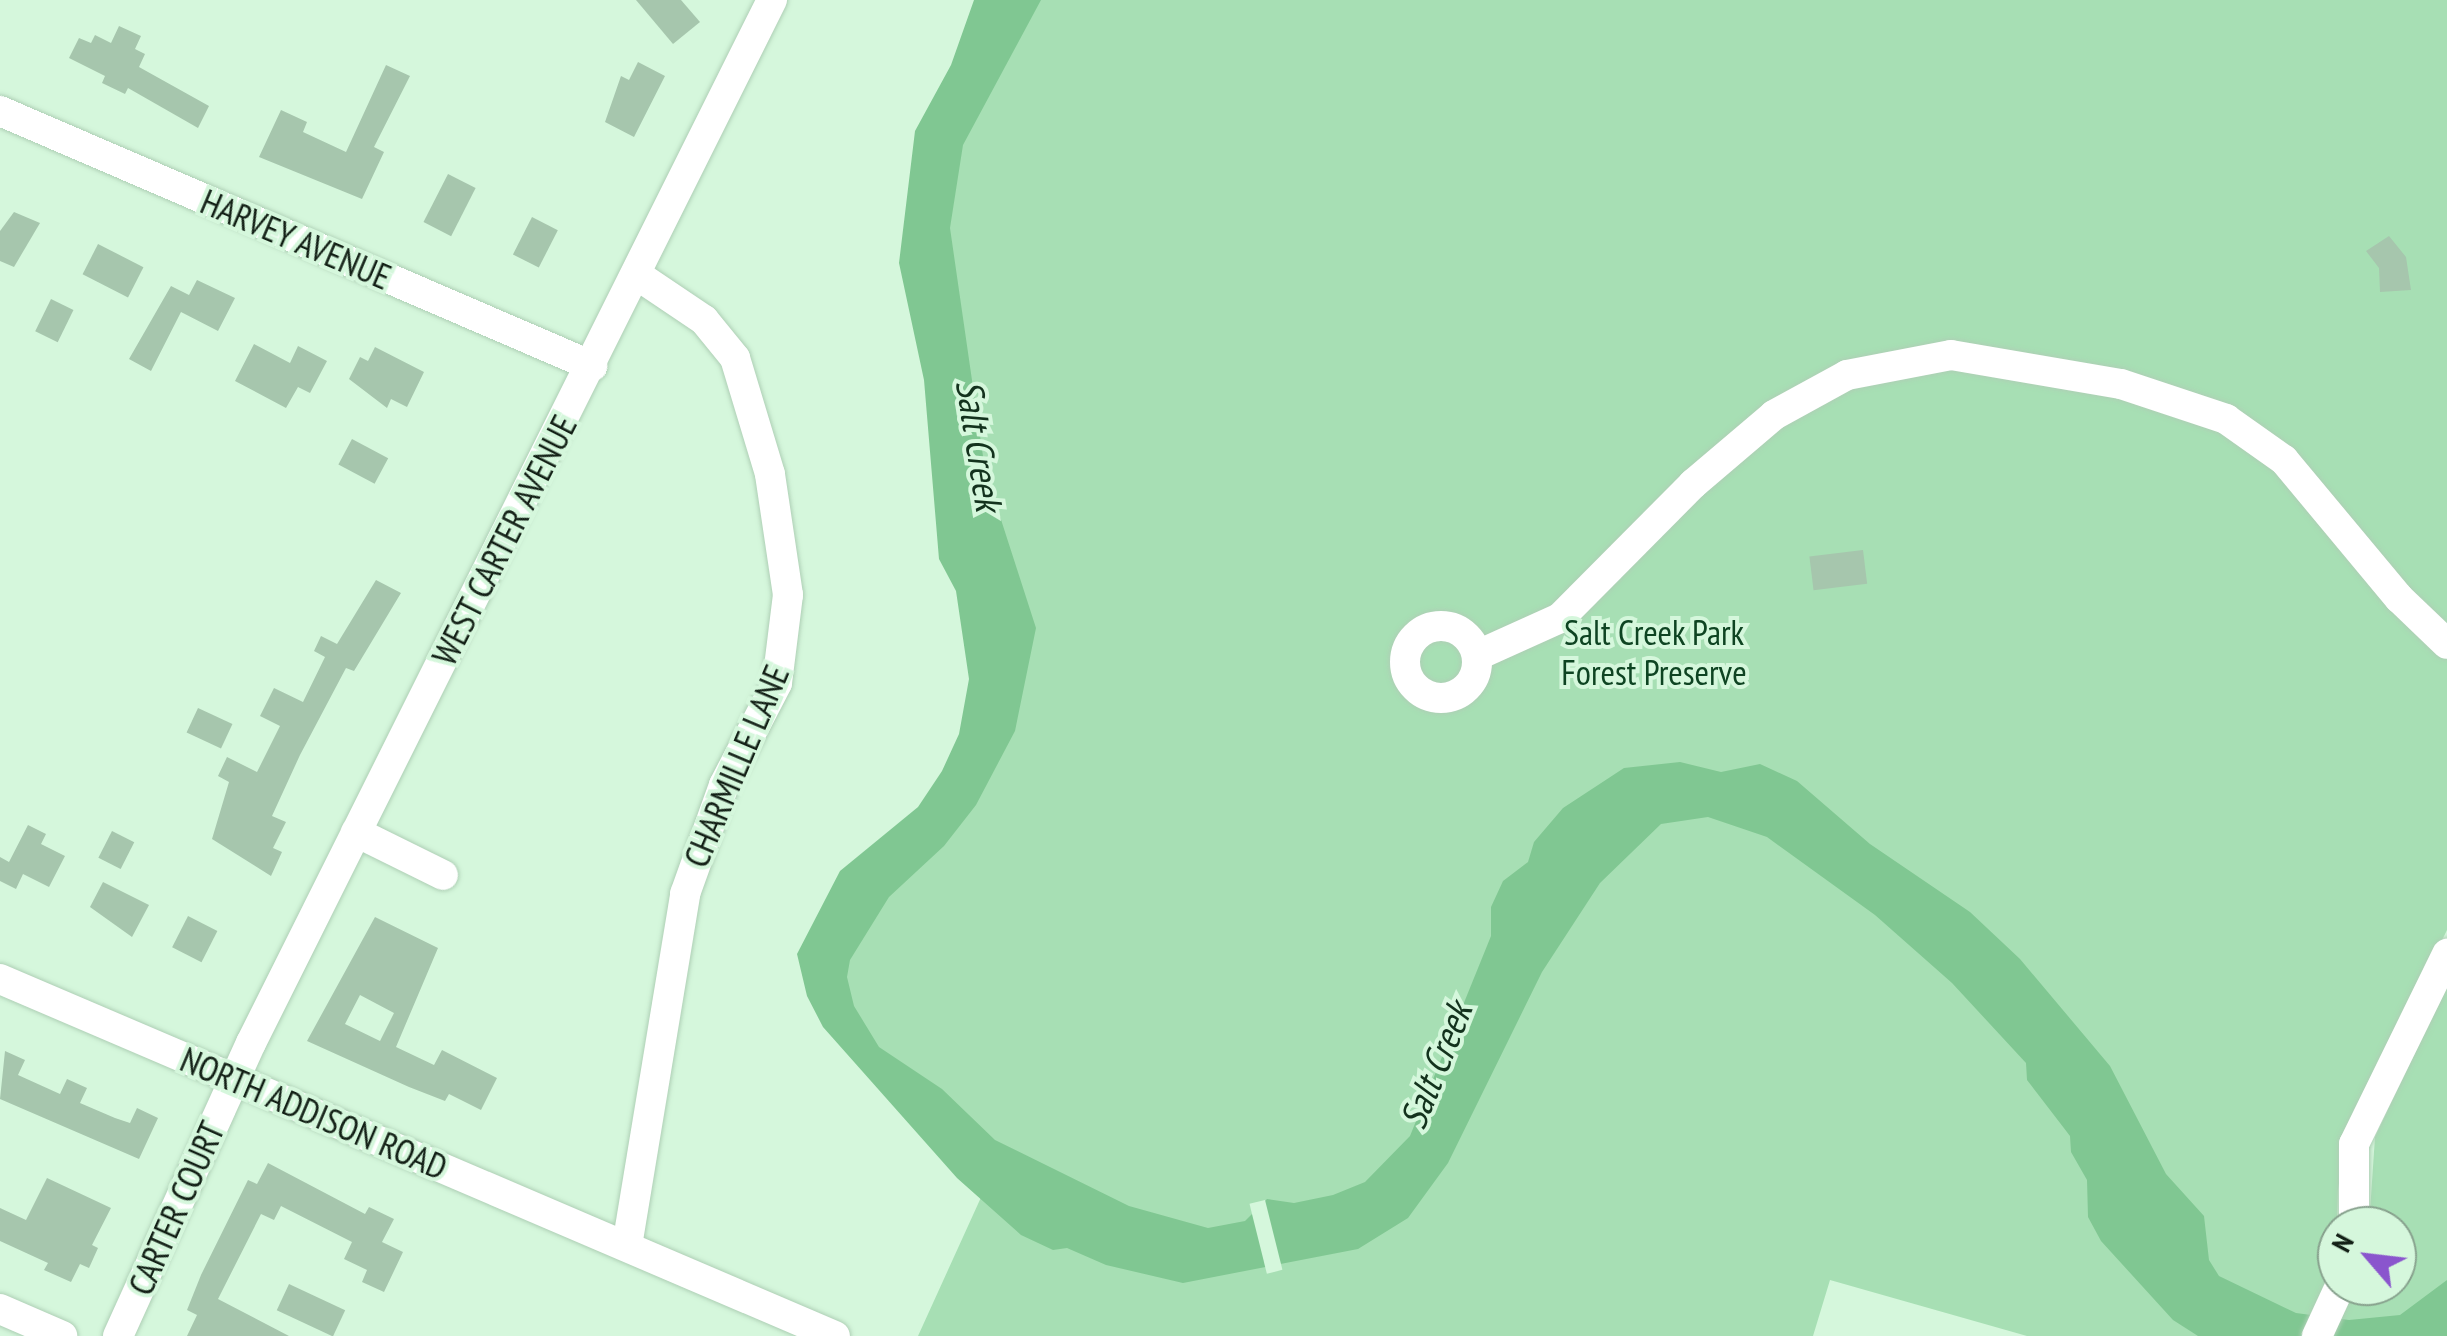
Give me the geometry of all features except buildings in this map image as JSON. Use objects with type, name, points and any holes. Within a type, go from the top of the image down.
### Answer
[{"type":"street","name":"WEST CARTER AVENUE","points":[[234,1080],[772,0]]},
{"type":"street","name":"HARVEY AVENUE","points":[[0,111],[592,366]]},
{"type":"street","name":"CHARMILLE LANE","points":[[628,1246],[685,894],[713,810],[777,683],[788,595],[770,474],[734,358],[704,320],[637,275]]},
{"type":"street","points":[[1478,655],[1560,618],[1704,474],[1774,415],[1864,369],[1952,355],[2121,384],[2226,419],[2284,460],[2399,598],[2447,644]]},
{"type":"street","points":[[356,832],[443,875]]},
{"type":"street","points":[[2354,1206],[2354,1144],[2447,954]]},
{"type":"street","name":"NORTH ADDISON ROAD","points":[[0,979],[835,1336]]},
{"type":"street","name":"CARTER COURT","points":[[118,1336],[234,1080]]},
{"type":"street","points":[[2317,1336],[2331,1306]]},
{"type":"street","points":[[0,1310],[62,1336]]},
{"type":"green space","name":"Salt Creek Park Forest Preserve","points":[[1009,0],[2447,0],[2447,930],[2349,1129],[2338,1206],[2317,1206],[2317,1303],[2301,1336],[2027,1336],[1830,1280],[1813,1336],[918,1336],[993,1171],[843,1030],[836,937],[987,740],[935,198]]},
{"type":"green space","points":[[2447,986],[2447,1336],[2333,1336],[2347,1306],[2417,1306],[2417,1206],[2370,1206],[2375,1137]]},
{"type":"water","name":"Salt Creek","points":[[974,0],[1041,0],[963,145],[950,228],[985,470],[1036,628],[1015,731],[976,805],[944,846],[889,897],[850,960],[847,977],[854,1006],[879,1047],[942,1089],[995,1140],[1129,1206],[1208,1228],[1245,1221],[1267,1199],[1294,1203],[1333,1195],[1365,1182],[1410,1136],[1491,936],[1491,907],[1503,881],[1528,862],[1534,842],[1563,808],[1624,768],[1680,762],[1721,772],[1760,764],[1797,781],[1870,844],[1970,912],[2020,959],[2110,1066],[2166,1174],[2204,1216],[2209,1260],[2219,1276],[2296,1313],[2349,1320],[2400,1315],[2447,1280],[2447,1336],[2198,1336],[2173,1320],[2101,1241],[2088,1217],[2087,1180],[2071,1152],[2070,1136],[2027,1080],[2026,1063],[1952,983],[1875,915],[1767,837],[1708,817],[1661,824],[1600,883],[1542,972],[1448,1163],[1408,1218],[1358,1249],[1183,1283],[1106,1265],[1067,1248],[1053,1250],[1021,1235],[957,1178],[823,1027],[807,996],[797,954],[840,871],[918,807],[942,771],[959,734],[969,679],[956,591],[939,559],[924,380],[899,263],[915,131],[951,65]]},
{"type":"pier","points":[[1265,1200],[1282,1270],[1267,1274],[1249,1204]]}]
